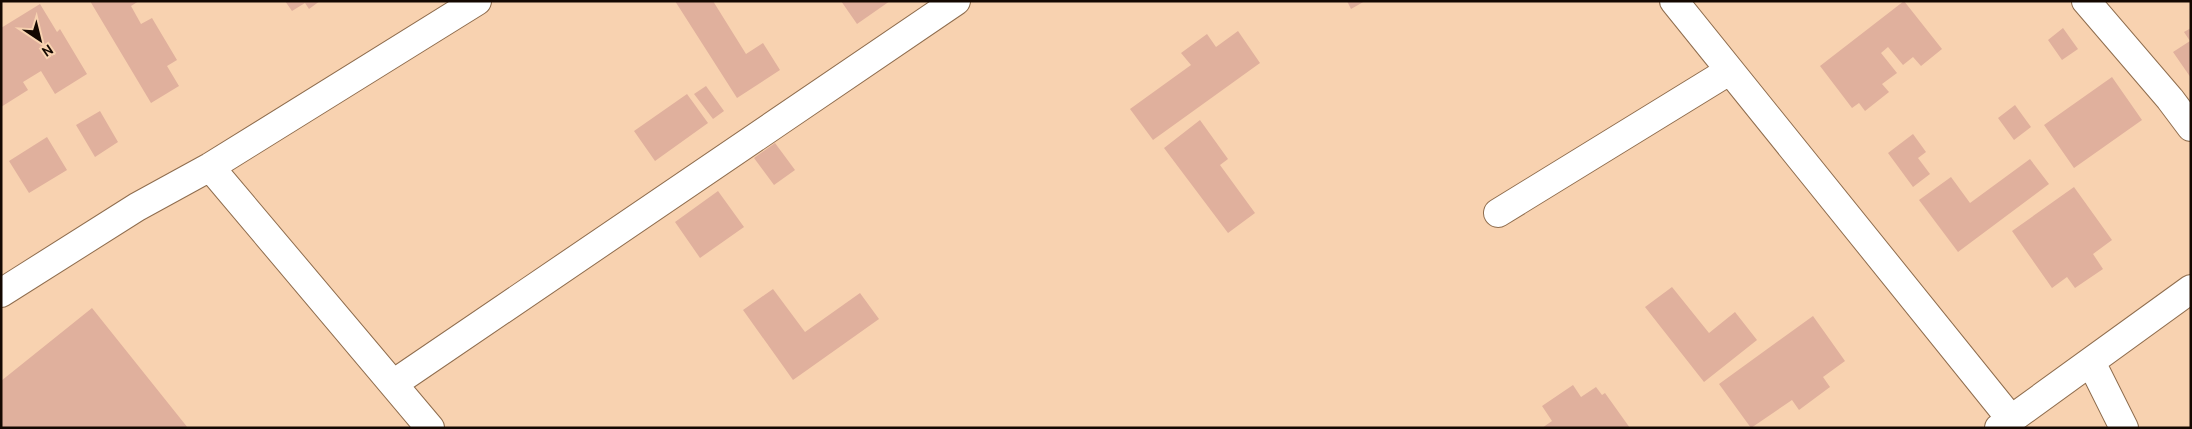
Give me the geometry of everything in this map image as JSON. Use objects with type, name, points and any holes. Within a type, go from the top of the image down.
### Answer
[{"type":"street","points":[[1,293],[137,207],[210,167],[477,1]]},
{"type":"street","points":[[392,384],[956,1]]},
{"type":"street","points":[[1674,1],[2005,423],[2191,289]]},
{"type":"street","points":[[2086,1],[2170,99],[2191,127]]},
{"type":"street","points":[[1498,213],[1729,70]]},
{"type":"street","points":[[210,167],[430,428]]},
{"type":"street","points":[[2091,362],[2124,428]]},
{"type":"building","points":[[90,1],[139,1],[131,6],[141,24],[152,18],[177,60],[167,66],[179,86],[151,103]]},
{"type":"building","points":[[285,1],[320,1],[309,9],[305,3],[292,11]]},
{"type":"building","points":[[675,1],[713,1],[746,54],[763,43],[780,70],[737,98]]},
{"type":"building","points":[[841,1],[890,1],[857,24]]},
{"type":"building","points":[[1347,1],[1365,1],[1351,9]]},
{"type":"building","points":[[1904,1],[1942,49],[1921,66],[1913,57],[1903,65],[1888,47],[1881,53],[1897,73],[1882,84],[1889,92],[1865,111],[1859,103],[1852,108],[1820,66]]},
{"type":"building","points":[[40,4],[57,32],[60,29],[87,74],[55,94],[41,71],[23,82],[28,90],[1,107],[1,28]]},
{"type":"building","points":[[2063,28],[2078,49],[2062,60],[2048,40]]},
{"type":"building","points":[[2191,28],[2191,78],[2173,52],[2190,41],[2184,32]]},
{"type":"building","points":[[1238,31],[1260,63],[1153,140],[1130,109],[1191,65],[1181,53],[1207,34],[1216,47]]},
{"type":"building","points":[[2112,77],[2142,120],[2074,168],[2044,125]]},
{"type":"building","points":[[706,86],[724,111],[713,119],[694,94]]},
{"type":"building","points":[[687,94],[708,123],[655,161],[634,131]]},
{"type":"building","points":[[2015,105],[2031,127],[2014,140],[1998,118]]},
{"type":"building","points":[[100,111],[118,142],[95,157],[76,125]]},
{"type":"building","points":[[1200,120],[1228,159],[1220,165],[1255,213],[1228,233],[1164,148]]},
{"type":"building","points":[[1913,134],[1926,152],[1918,158],[1930,174],[1913,187],[1888,153]]},
{"type":"building","points":[[47,137],[67,170],[29,193],[9,161]]},
{"type":"building","points":[[775,143],[795,170],[774,185],[754,158]]},
{"type":"building","points":[[2030,159],[2049,184],[1958,252],[1919,200],[1951,177],[1970,203]]},
{"type":"building","points":[[2074,187],[2112,240],[2093,254],[2103,269],[2075,288],[2067,277],[2052,288],[2012,231]]},
{"type":"building","points":[[718,191],[744,227],[700,258],[675,222]]},
{"type":"building","points":[[1672,287],[1709,333],[1735,312],[1757,340],[1704,382],[1645,307]]},
{"type":"building","points":[[773,289],[805,332],[860,293],[879,319],[793,380],[743,310]]},
{"type":"building","points":[[92,308],[188,428],[1,428],[1,381]]},
{"type":"building","points":[[1813,316],[1845,361],[1823,377],[1830,387],[1799,410],[1792,400],[1751,428],[1719,384]]},
{"type":"building","points":[[1573,385],[1581,397],[1596,387],[1602,395],[1605,393],[1630,428],[1542,428],[1552,421],[1542,406]]}]
